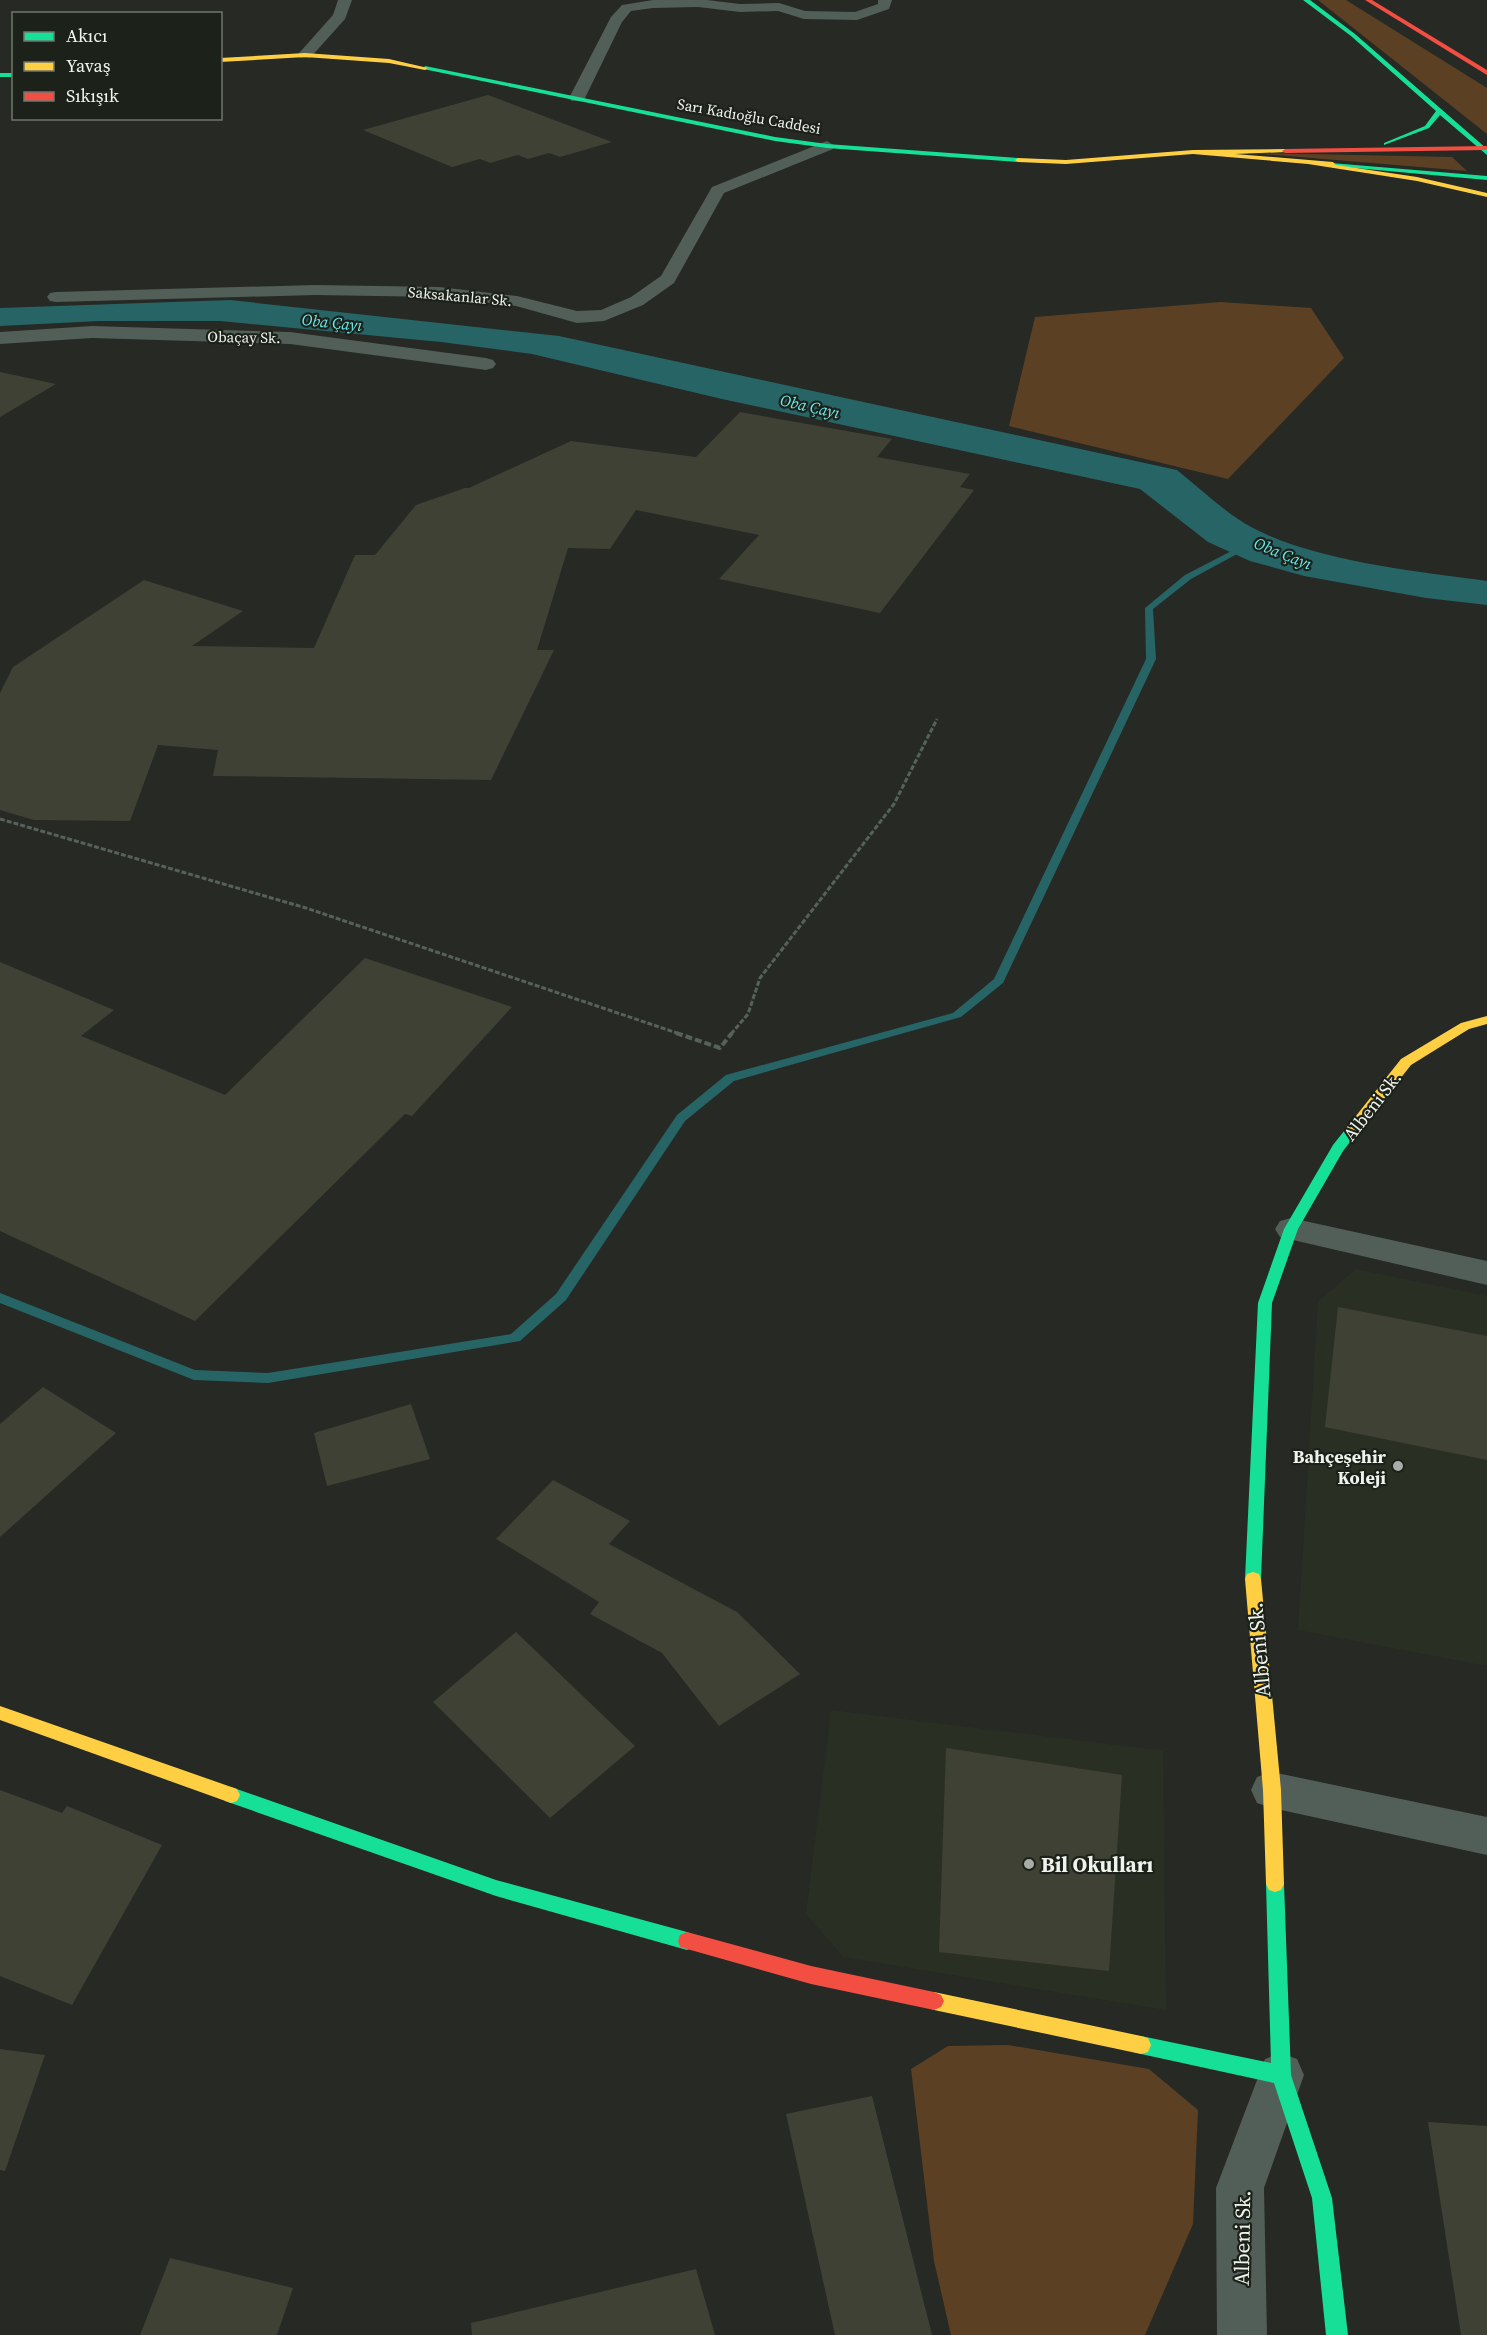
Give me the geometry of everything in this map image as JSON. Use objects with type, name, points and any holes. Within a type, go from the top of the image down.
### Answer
[{"type":"main road","points":[[1306,0],[1334,19],[1387,63],[1485,150]]},
{"type":"main road","points":[[1368,0],[1487,73]]},
{"type":"main road","name":"Sarı Kadıoğlu Caddesi","points":[[222,60],[305,55],[389,62],[775,139],[828,146],[981,159],[1066,162],[1193,152]]},
{"type":"main road","points":[[1372,150],[1427,127],[1439,111]]},
{"type":"main road","points":[[1193,152],[1485,150]]},
{"type":"main road","points":[[1193,152],[1487,178]]},
{"type":"main road","points":[[1311,163],[1417,179],[1487,195]]},
{"type":"main road","name":"Albeni Sk.","points":[[1337,2335],[1322,2198],[1281,2075],[1272,1790],[1253,1585],[1265,1303],[1291,1228],[1338,1148],[1406,1062],[1465,1026],[1487,1020]]},
{"type":"main road","points":[[0,1713],[496,1888],[811,1975],[1281,2075]]},
{"type":"street","points":[[305,55],[340,16],[345,0]]},
{"type":"street","points":[[578,98],[616,20],[627,8],[680,2],[740,8],[779,7],[804,15],[857,16],[884,6],[885,0]]},
{"type":"street","name":"Saksakanlar Sk.","points":[[56,297],[315,290],[439,291],[517,301],[577,317],[604,315],[638,301],[668,279],[718,190],[828,146]]},
{"type":"street","name":"Obaçay Sk.","points":[[0,338],[92,332],[290,339],[486,364]]},
{"type":"street","points":[[1291,1228],[1487,1273]]},
{"type":"street","points":[[1272,1790],[1487,1836]]},
{"type":"street","name":"Albeni Sk.","points":[[1242,2335],[1240,2188],[1281,2075]]},
{"type":"path","points":[[0,819],[306,908],[720,1048],[748,1014],[760,978],[894,804],[937,719]]},
{"type":"shaded area","points":[[1318,0],[1346,0],[1487,88],[1487,134]]},
{"type":"shaded area","points":[[1252,153],[1452,157],[1467,171]]},
{"type":"shaded area","points":[[1221,302],[1311,308],[1344,358],[1228,479],[1009,426],[1035,317]]},
{"type":"shaded area","name":"Bahçeşehir Koleji","points":[[1356,1269],[1487,1296],[1487,1666],[1298,1630],[1318,1302]]},
{"type":"shaded area","points":[[831,1710],[1163,1751],[1166,2010],[843,1957],[806,1914]]},
{"type":"shaded area","points":[[1008,2045],[1149,2069],[1198,2110],[1193,2224],[1145,2335],[951,2335],[934,2261],[911,2069],[948,2046]]},
{"type":"water","name":"Oba Çayı","points":[[230,300],[559,336],[1177,470],[1230,514],[1263,533],[1292,545],[1358,562],[1487,581],[1487,605],[1426,598],[1304,576],[1250,561],[1208,542],[1140,489],[722,399],[532,354],[441,342],[220,321],[100,321],[0,326],[0,308]]},
{"type":"building","points":[[488,95],[612,142],[560,157],[549,153],[528,159],[518,155],[490,163],[480,159],[452,167],[363,130]]},
{"type":"building","points":[[0,372],[56,384],[0,417]]},
{"type":"building","points":[[740,412],[892,439],[877,457],[970,474],[960,487],[974,490],[880,613],[719,579],[759,535],[636,510],[610,549],[568,548],[537,650],[554,650],[491,780],[213,776],[218,750],[158,745],[130,821],[34,820],[0,810],[0,693],[13,667],[144,580],[243,611],[192,646],[314,648],[355,555],[375,555],[416,505],[469,488],[571,441],[696,457]]},
{"type":"building","points":[[365,958],[512,1007],[412,1116],[405,1114],[195,1321],[0,1231],[0,962],[114,1010],[81,1036],[225,1095]]},
{"type":"building","name":"Bahçeşehir Koleji","points":[[1338,1307],[1487,1336],[1487,1460],[1325,1427]]},
{"type":"building","points":[[43,1387],[116,1433],[0,1537],[0,1424]]},
{"type":"building","points":[[411,1404],[430,1459],[327,1486],[314,1433]]},
{"type":"building","points":[[553,1480],[630,1521],[609,1544],[737,1612],[800,1674],[719,1726],[662,1653],[590,1614],[599,1602],[496,1539]]},
{"type":"building","points":[[516,1632],[635,1746],[550,1818],[433,1702]]},
{"type":"building","name":"Bil Okulları","points":[[946,1748],[1122,1775],[1109,1971],[939,1952]]},
{"type":"building","points":[[0,1790],[62,1813],[67,1806],[162,1845],[72,2005],[0,1976]]},
{"type":"building","points":[[0,2049],[45,2055],[5,2171],[0,2170]]},
{"type":"building","points":[[872,2096],[932,2335],[835,2335],[786,2114]]},
{"type":"building","points":[[1428,2122],[1487,2126],[1487,2335],[1461,2335]]},
{"type":"building","points":[[170,2258],[293,2288],[277,2335],[140,2335]]},
{"type":"building","points":[[696,2269],[715,2335],[472,2335],[471,2323]]},
{"type":"waterway","name":"Oba Çayı","points":[[0,1298],[194,1375],[268,1378],[515,1338],[561,1297],[681,1118],[730,1078],[957,1015],[999,981],[1151,659],[1149,608],[1188,577],[1246,547]]},
{"type":"traffic: fast","points":[[1306,0],[1353,35],[1487,153]]},
{"type":"traffic: fast","points":[[425,68],[775,139],[827,146],[1018,160]]},
{"type":"traffic: fast","points":[[0,75],[12,75]]},
{"type":"traffic: fast","points":[[1386,144],[1427,127],[1439,111]]},
{"type":"traffic: fast","points":[[1333,164],[1487,178]]},
{"type":"traffic: fast","points":[[1253,1579],[1265,1303],[1291,1229],[1338,1148],[1353,1129]]},
{"type":"traffic: fast","points":[[231,1795],[496,1888],[687,1941]]},
{"type":"traffic: fast","points":[[1275,1884],[1281,2075],[1322,2198],[1337,2335]]},
{"type":"traffic: fast","points":[[1141,2045],[1281,2075]]},
{"type":"traffic: slow","points":[[222,60],[305,55],[389,61],[425,68]]},
{"type":"traffic: slow","points":[[1285,151],[1193,152],[1333,164]]},
{"type":"traffic: slow","points":[[1018,160],[1066,162],[1193,152]]},
{"type":"traffic: slow","points":[[1311,163],[1417,179],[1487,195]]},
{"type":"traffic: slow","points":[[1353,1129],[1406,1062],[1465,1026],[1487,1020]]},
{"type":"traffic: slow","points":[[1253,1579],[1272,1790],[1275,1884]]},
{"type":"traffic: slow","points":[[0,1713],[231,1795]]},
{"type":"traffic: slow","points":[[934,2001],[1141,2045]]},
{"type":"traffic: jam","points":[[1368,0],[1487,73]]},
{"type":"traffic: jam","points":[[1285,151],[1487,148]]},
{"type":"traffic: jam","points":[[687,1941],[811,1975],[934,2001]]},
{"type":"place","name":"Bahçeşehir Koleji","points":[[1398,1466]]},
{"type":"place","name":"Bil Okulları","points":[[1029,1864]]}]
